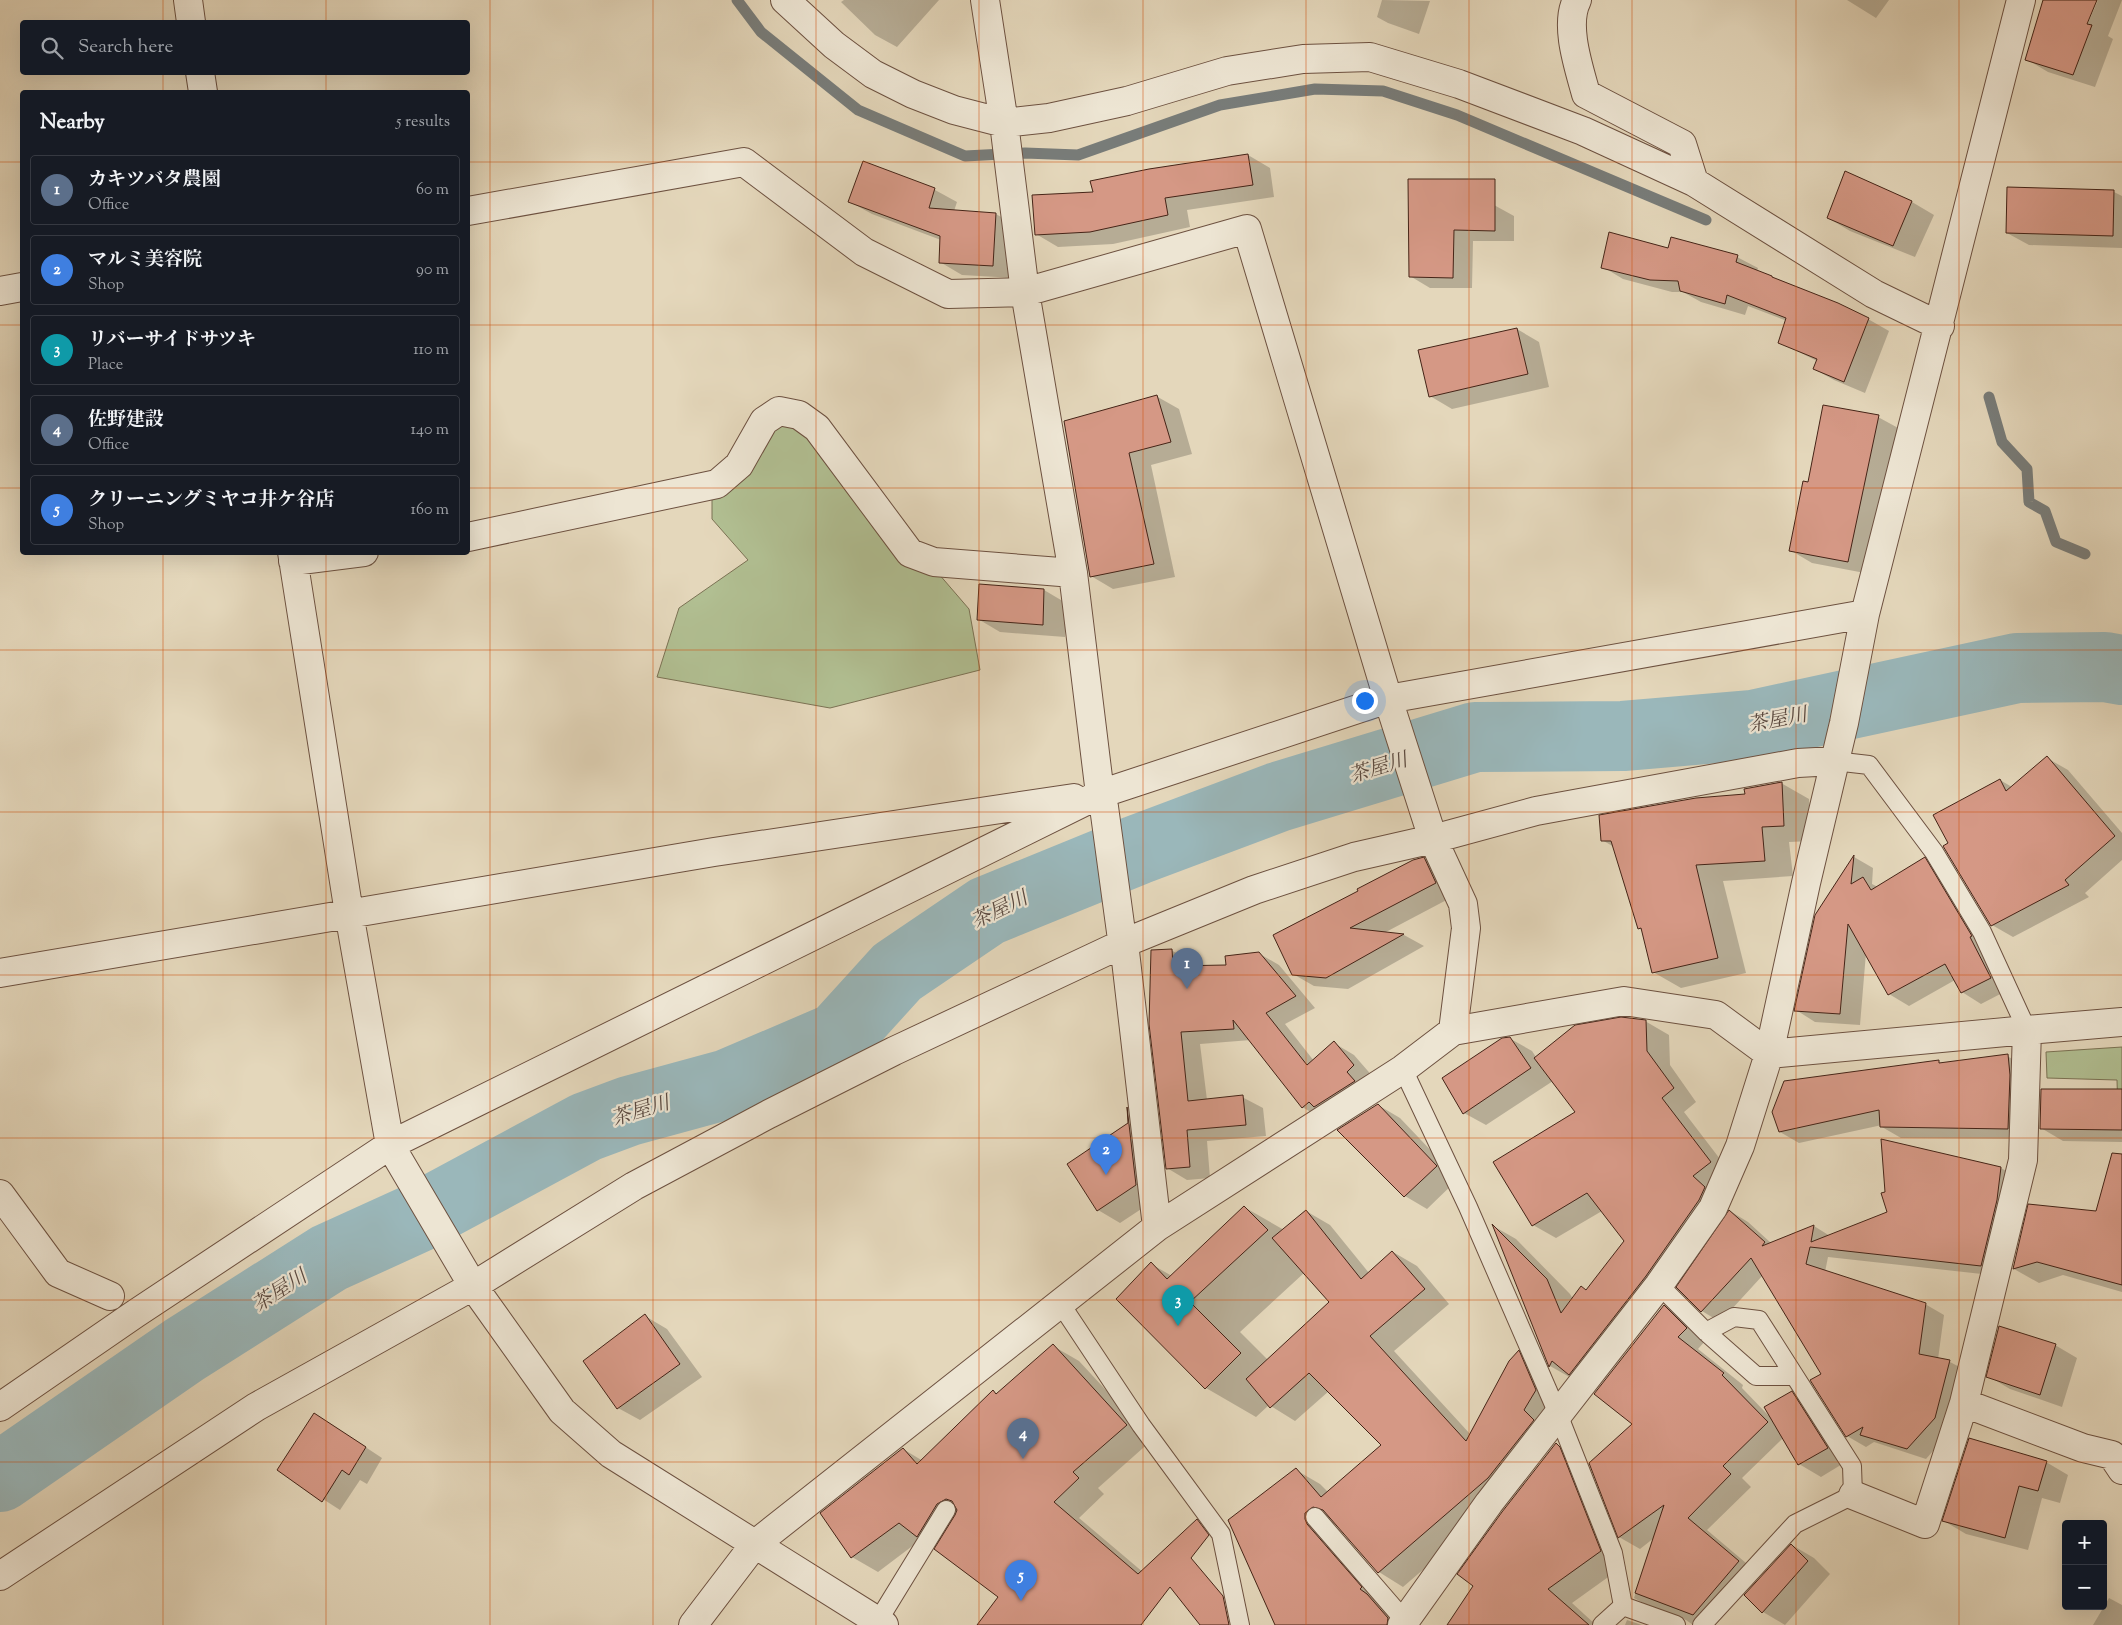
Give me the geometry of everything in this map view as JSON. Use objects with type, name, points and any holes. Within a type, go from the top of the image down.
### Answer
[{"type":"street","points":[[188,0],[191,20]]},
{"type":"street","points":[[785,0],[834,46],[873,74],[913,94],[954,110],[1004,123],[1049,118],[1127,101],[1227,71],[1303,59],[1370,56],[1459,84],[1583,131],[1694,182],[1874,294],[1940,326]]},
{"type":"street","points":[[985,0],[1004,123],[1025,292],[1073,573],[1102,801],[1122,937],[1157,1227]]},
{"type":"street","points":[[1577,0],[1572,26],[1574,50],[1586,94],[1682,144],[1694,182]]},
{"type":"street","points":[[1404,1623],[1489,1503],[1659,1285],[1712,1208],[1740,1146],[1769,1054],[1844,723],[1865,614],[1940,326],[2021,0]]},
{"type":"street","points":[[200,75],[203,90]]},
{"type":"street","points":[[470,211],[744,162],[864,252],[948,294],[1025,292],[1247,230],[1388,699],[1433,839],[1464,904],[1466,928],[1453,1031]]},
{"type":"street","points":[[0,291],[20,287]]},
{"type":"street","points":[[470,537],[717,484],[739,465],[764,421],[779,412],[799,415],[817,428],[910,553],[934,562],[1073,573]]},
{"type":"street","points":[[321,555],[292,557],[349,913],[390,1145],[468,1277],[562,1411],[611,1454],[881,1623]]},
{"type":"street","points":[[0,1408],[135,1314],[390,1145],[1102,801],[1388,699],[1865,614]]},
{"type":"street","points":[[0,1576],[256,1407],[468,1277],[769,1114],[1122,937],[1354,857],[1433,839],[1536,811],[1798,762],[1834,761]]},
{"type":"street","points":[[0,973],[704,853],[1102,801]]},
{"type":"street","points":[[693,1625],[754,1544],[1157,1227],[1402,1069],[1453,1031],[1624,1001],[1716,1015],[1769,1054],[2122,1022]]},
{"type":"street","points":[[1853,1495],[1925,1524],[1964,1403],[2023,1160],[2027,1030]]},
{"type":"street","points":[[0,1194],[58,1274],[110,1296]]},
{"type":"street","points":[[1964,1403],[2083,1448],[2112,1455],[2122,1470]]},
{"type":"lane","points":[[1834,761],[1869,765],[1934,852],[1982,932],[2027,1030]]},
{"type":"lane","points":[[1402,1069],[1468,1207],[1558,1414],[1613,1553],[1623,1606]]},
{"type":"lane","points":[[1659,1285],[1706,1332],[1756,1376],[1794,1376]]},
{"type":"lane","points":[[1060,1303],[1141,1425],[1221,1534],[1240,1625]]},
{"type":"lane","points":[[1702,1625],[1795,1524],[1853,1495],[1852,1466],[1758,1320],[1734,1317],[1706,1332]]},
{"type":"lane","points":[[881,1623],[946,1510]]},
{"type":"lane","points":[[1315,1517],[1404,1623]]},
{"type":"lane","points":[[1602,1625],[1623,1606]]},
{"type":"lane","points":[[1623,1606],[1676,1625]]},
{"type":"green space","points":[[782,422],[795,424],[938,573],[969,609],[980,670],[830,708],[657,677],[679,608],[748,560],[712,519],[712,499],[769,430]]},
{"type":"green space","points":[[2122,1047],[2122,1117],[2118,1116],[2117,1080],[2047,1078],[2046,1052]]},
{"type":"building","points":[[2043,0],[2097,0],[2087,24],[2092,25],[2073,75],[2025,60]]},
{"type":"building","points":[[1248,154],[1253,185],[1165,198],[1168,215],[1090,232],[1035,235],[1032,195],[1093,192],[1090,181],[1149,169]]},
{"type":"building","points":[[863,161],[935,188],[929,208],[996,213],[993,266],[939,263],[940,236],[848,202]]},
{"type":"building","points":[[1845,171],[1912,201],[1893,246],[1827,218]]},
{"type":"building","points":[[1408,179],[1495,179],[1495,231],[1454,230],[1453,278],[1409,277]]},
{"type":"building","points":[[2007,187],[2114,190],[2113,236],[2006,233]]},
{"type":"building","points":[[1609,232],[1668,248],[1671,237],[1738,255],[1736,262],[1838,303],[1869,318],[1844,382],[1813,369],[1817,359],[1778,343],[1786,318],[1727,295],[1725,304],[1680,291],[1678,281],[1650,280],[1601,268]]},
{"type":"building","points":[[1517,328],[1528,374],[1429,397],[1418,350]]},
{"type":"building","points":[[1157,395],[1171,442],[1129,453],[1154,564],[1090,577],[1064,421]]},
{"type":"building","points":[[1823,405],[1879,415],[1848,562],[1789,551],[1803,481],[1808,482]]},
{"type":"building","points":[[979,584],[1044,589],[1043,625],[977,620]]},
{"type":"building","points":[[2047,756],[2115,836],[2065,880],[2069,885],[1991,926],[1943,846],[1948,843],[1933,815],[2000,779],[2006,791]]},
{"type":"building","points":[[1782,782],[1784,826],[1762,827],[1765,861],[1696,865],[1718,958],[1652,973],[1641,928],[1638,929],[1611,841],[1601,841],[1599,815],[1696,798],[1745,794],[1744,789]]},
{"type":"building","points":[[1854,855],[1851,884],[1863,877],[1871,890],[1925,857],[1972,936],[1970,937],[1991,978],[1961,993],[1945,964],[1888,995],[1848,924],[1840,1014],[1794,1011],[1815,915]]},
{"type":"building","points":[[1424,857],[1436,883],[1350,928],[1404,934],[1326,978],[1292,975],[1273,935],[1413,860]]},
{"type":"building","points":[[1172,949],[1173,966],[1226,965],[1225,956],[1259,952],[1296,996],[1266,1013],[1307,1065],[1334,1041],[1354,1065],[1347,1072],[1355,1081],[1314,1107],[1309,1102],[1302,1108],[1233,1020],[1234,1029],[1181,1032],[1188,1101],[1243,1095],[1246,1125],[1187,1130],[1190,1167],[1166,1169],[1149,1024],[1151,950]]},
{"type":"building","points":[[1621,1017],[1646,1020],[1647,1051],[1674,1088],[1662,1098],[1711,1162],[1693,1176],[1705,1187],[1699,1200],[1646,1276],[1569,1375],[1552,1361],[1549,1367],[1492,1224],[1547,1279],[1561,1313],[1581,1286],[1586,1290],[1624,1241],[1587,1193],[1532,1226],[1493,1162],[1575,1112],[1534,1058],[1575,1025]]},
{"type":"building","points":[[1510,1037],[1531,1068],[1463,1114],[1442,1078],[1502,1038]]},
{"type":"building","points":[[2008,1054],[2010,1075],[2008,1129],[1880,1127],[1879,1110],[1779,1132],[1772,1112],[1784,1081],[1939,1060],[1939,1063]]},
{"type":"building","points":[[2041,1089],[2122,1089],[2122,1130],[2040,1129]]},
{"type":"building","points":[[1378,1104],[1437,1166],[1404,1197],[1337,1130]]},
{"type":"building","points":[[1127,1107],[1136,1185],[1097,1211],[1067,1164],[1128,1123]]},
{"type":"building","points":[[1881,1139],[2001,1167],[1997,1200],[1981,1266],[1810,1247],[1806,1264],[1926,1303],[1919,1354],[1950,1360],[1935,1418],[1907,1449],[1860,1435],[1863,1427],[1846,1437],[1810,1380],[1821,1374],[1751,1258],[1701,1312],[1676,1287],[1729,1210],[1765,1242],[1762,1246],[1814,1225],[1811,1242],[1887,1212],[1881,1193],[1885,1192]]},
{"type":"building","points":[[2112,1153],[2122,1154],[2122,1285],[2037,1262],[2013,1269],[2028,1204],[2096,1211]]},
{"type":"building","points":[[1244,1206],[1268,1230],[1190,1302],[1241,1353],[1205,1389],[1116,1299],[1151,1262],[1167,1279]]},
{"type":"building","points":[[1306,1210],[1361,1279],[1392,1251],[1425,1289],[1370,1336],[1466,1441],[1509,1361],[1519,1350],[1536,1390],[1524,1410],[1534,1420],[1488,1478],[1378,1573],[1323,1510],[1313,1507],[1305,1513],[1307,1524],[1362,1587],[1360,1589],[1367,1594],[1388,1618],[1387,1625],[1275,1625],[1228,1520],[1296,1468],[1321,1497],[1381,1445],[1309,1373],[1270,1408],[1246,1379],[1329,1302],[1272,1238]]},
{"type":"building","points":[[1664,1305],[1687,1328],[1678,1337],[1724,1373],[1722,1375],[1768,1422],[1723,1466],[1731,1474],[1688,1518],[1739,1561],[1693,1615],[1635,1593],[1664,1505],[1618,1538],[1589,1463],[1632,1424],[1594,1394]]},
{"type":"building","points":[[645,1314],[680,1364],[617,1409],[583,1361]]},
{"type":"building","points":[[1999,1326],[2056,1344],[2040,1395],[1986,1377]]},
{"type":"building","points":[[1053,1344],[1127,1425],[1073,1472],[1079,1478],[1054,1502],[1138,1574],[1197,1519],[1209,1535],[1191,1558],[1223,1596],[1229,1625],[1200,1625],[1170,1587],[1141,1625],[977,1625],[998,1597],[934,1549],[957,1510],[952,1501],[946,1499],[937,1504],[917,1537],[899,1523],[851,1558],[820,1513],[903,1448],[917,1464],[993,1390],[996,1394]]},
{"type":"building","points":[[1792,1391],[1828,1448],[1798,1465],[1764,1407]]},
{"type":"building","points":[[314,1413],[366,1447],[349,1475],[342,1470],[322,1502],[277,1470]]},
{"type":"building","points":[[1969,1438],[2047,1461],[2038,1491],[2019,1486],[2005,1538],[1942,1521]]},
{"type":"building","points":[[1556,1443],[1560,1447],[1601,1551],[1548,1589],[1589,1625],[1447,1625],[1473,1586],[1457,1574]]},
{"type":"building","points":[[1791,1544],[1808,1561],[1762,1613],[1744,1595]]},
{"type":"waterway","points":[[737,0],[761,32],[858,110],[965,156],[1025,153],[1078,155],[1220,105],[1315,89],[1383,91],[1457,115],[1706,220]]},
{"type":"waterway","points":[[1989,397],[2002,442],[2027,469],[2029,502],[2045,511],[2056,542],[2085,554]]},
{"type":"waterway","name":"茶屋川","points":[[0,1477],[184,1350],[329,1258],[417,1218],[586,1127],[629,1111],[728,1084],[838,1037],[897,972],[987,911],[1137,850],[1278,797],[1475,737],[1623,736],[1753,725],[2017,668],[2105,667],[2122,670]]},
{"type":"place","name":"カキツバタ農園","points":[[1187,989]]},
{"type":"place","name":"マルミ美容院","points":[[1106,1175]]},
{"type":"place","name":"リバーサイドサツキ","points":[[1178,1326]]},
{"type":"place","name":"佐野建設","points":[[1023,1459]]},
{"type":"place","name":"クリーニングミヤコ井ケ谷店","points":[[1021,1601]]}]
